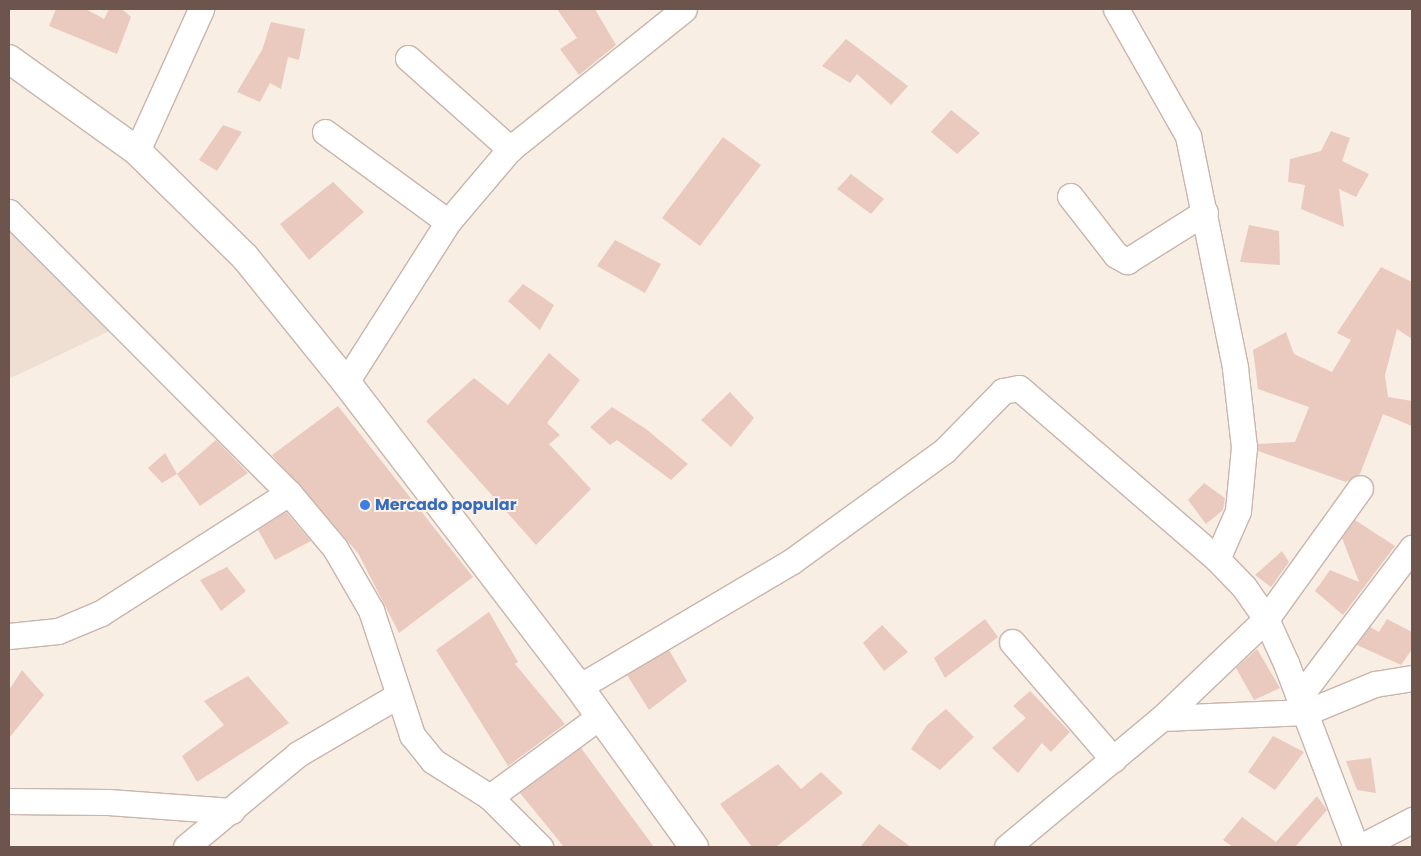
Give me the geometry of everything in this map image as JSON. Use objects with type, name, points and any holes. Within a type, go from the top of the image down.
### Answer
[{"type":"street","points":[[137,151],[201,9]]},
{"type":"street","points":[[346,382],[448,222],[510,149],[684,9]]},
{"type":"street","points":[[1116,9],[1188,136],[1205,212],[1235,368],[1244,447],[1238,511],[1217,559]]},
{"type":"street","points":[[408,58],[510,149]]},
{"type":"street","points":[[9,59],[137,151],[245,257],[346,382],[579,687],[691,846]]},
{"type":"street","points":[[325,132],[448,222]]},
{"type":"street","points":[[1070,196],[1116,255],[1126,261],[1205,212]]},
{"type":"street","points":[[9,212],[289,493],[336,548],[371,610],[390,660],[397,696],[412,735],[433,760],[490,797],[540,847]]},
{"type":"street","points":[[579,687],[792,561],[893,491],[944,451],[1010,387],[1028,395],[1217,559],[1266,619],[1304,704],[1358,847],[1412,820]]},
{"type":"street","points":[[1007,847],[1162,718],[1266,619],[1360,488]]},
{"type":"street","points":[[9,636],[58,631],[101,613],[289,493]]},
{"type":"street","points":[[1304,704],[1412,548]]},
{"type":"street","points":[[1012,642],[1113,759]]},
{"type":"street","points":[[1162,718],[1304,704],[1375,684],[1412,678]]},
{"type":"street","points":[[186,847],[298,754],[397,696]]},
{"type":"street","points":[[490,797],[599,717]]},
{"type":"street","points":[[9,801],[232,810]]},
{"type":"shaded area","points":[[9,213],[124,324],[9,379]]},
{"type":"building","points":[[56,9],[86,9],[104,19],[109,9],[122,9],[131,17],[117,54],[49,26]]},
{"type":"building","points":[[557,9],[595,9],[616,45],[579,75],[560,49],[577,38]]},
{"type":"building","points":[[271,22],[305,29],[299,60],[288,57],[281,89],[270,83],[260,102],[237,92],[262,50]]},
{"type":"building","points":[[846,39],[908,86],[891,105],[857,74],[850,83],[822,66]]},
{"type":"building","points":[[951,110],[980,133],[957,154],[931,132]]},
{"type":"building","points":[[223,125],[242,132],[217,171],[199,160]]},
{"type":"building","points":[[1331,131],[1350,138],[1342,161],[1369,174],[1356,197],[1339,189],[1344,227],[1301,209],[1305,185],[1288,182],[1290,159],[1321,151]]},
{"type":"building","points":[[723,137],[761,165],[700,246],[662,218]]},
{"type":"building","points":[[851,174],[884,199],[871,214],[837,189]]},
{"type":"building","points":[[333,182],[364,212],[309,260],[280,224]]},
{"type":"building","points":[[1249,225],[1279,231],[1280,265],[1240,262]]},
{"type":"building","points":[[615,240],[661,264],[645,293],[597,266]]},
{"type":"building","points":[[1381,267],[1412,282],[1412,339],[1397,329],[1385,375],[1388,397],[1412,401],[1412,426],[1383,414],[1360,474],[1346,482],[1258,451],[1258,444],[1295,442],[1309,407],[1258,389],[1253,350],[1286,332],[1294,354],[1332,372],[1351,340],[1337,333]]},
{"type":"building","points":[[523,284],[554,305],[540,330],[508,301]]},
{"type":"building","points":[[549,353],[580,380],[547,423],[560,435],[549,444],[591,489],[536,545],[426,421],[474,378],[508,405]]},
{"type":"building","points":[[730,392],[754,418],[731,447],[701,420]]},
{"type":"building","name":"Mercado popular","points":[[338,406],[473,577],[399,633],[358,553],[272,455]]},
{"type":"building","points":[[612,407],[646,429],[688,464],[671,480],[617,440],[610,445],[590,427]]},
{"type":"building","points":[[216,440],[248,473],[200,506],[177,474]]},
{"type":"building","points":[[165,453],[177,474],[162,483],[148,468]]},
{"type":"building","points":[[1204,483],[1225,498],[1223,510],[1206,524],[1188,500]]},
{"type":"building","points":[[286,512],[311,541],[275,560],[258,530]]},
{"type":"building","points":[[1355,520],[1395,546],[1343,615],[1315,591],[1330,570],[1359,582],[1342,538]]},
{"type":"building","points":[[1282,551],[1289,562],[1271,587],[1255,575]]},
{"type":"building","points":[[227,567],[246,591],[221,611],[200,580]]},
{"type":"building","points":[[489,612],[518,662],[515,664],[565,724],[508,766],[436,650]]},
{"type":"building","points":[[985,619],[998,637],[945,678],[934,658]]},
{"type":"building","points":[[1387,619],[1412,632],[1412,649],[1401,665],[1357,645],[1370,627],[1379,632]]},
{"type":"building","points":[[882,625],[908,652],[884,671],[863,643]]},
{"type":"building","points":[[1257,649],[1280,688],[1254,700],[1236,668]]},
{"type":"building","points":[[669,650],[687,681],[649,710],[627,675]]},
{"type":"building","points":[[22,670],[44,695],[9,738],[9,690]]},
{"type":"building","points":[[248,676],[289,723],[197,782],[182,756],[224,725],[204,701]]},
{"type":"building","points":[[1030,691],[1070,732],[1051,752],[1042,743],[1018,773],[992,748],[1026,718],[1013,706]]},
{"type":"building","points":[[946,709],[974,737],[940,770],[911,749],[927,725]]},
{"type":"building","points":[[1273,736],[1304,752],[1275,790],[1248,772]]},
{"type":"building","points":[[581,748],[654,847],[564,847],[520,793]]},
{"type":"building","points":[[1371,758],[1376,793],[1357,790],[1346,761]]},
{"type":"building","points":[[778,764],[801,789],[821,772],[843,793],[776,847],[752,847],[720,804]]},
{"type":"building","points":[[1317,796],[1327,810],[1295,847],[1233,847],[1223,840],[1242,817],[1276,842]]},
{"type":"building","points":[[879,824],[911,847],[860,847]]},
{"type":"place","name":"Mercado popular","points":[[365,505]]}]
